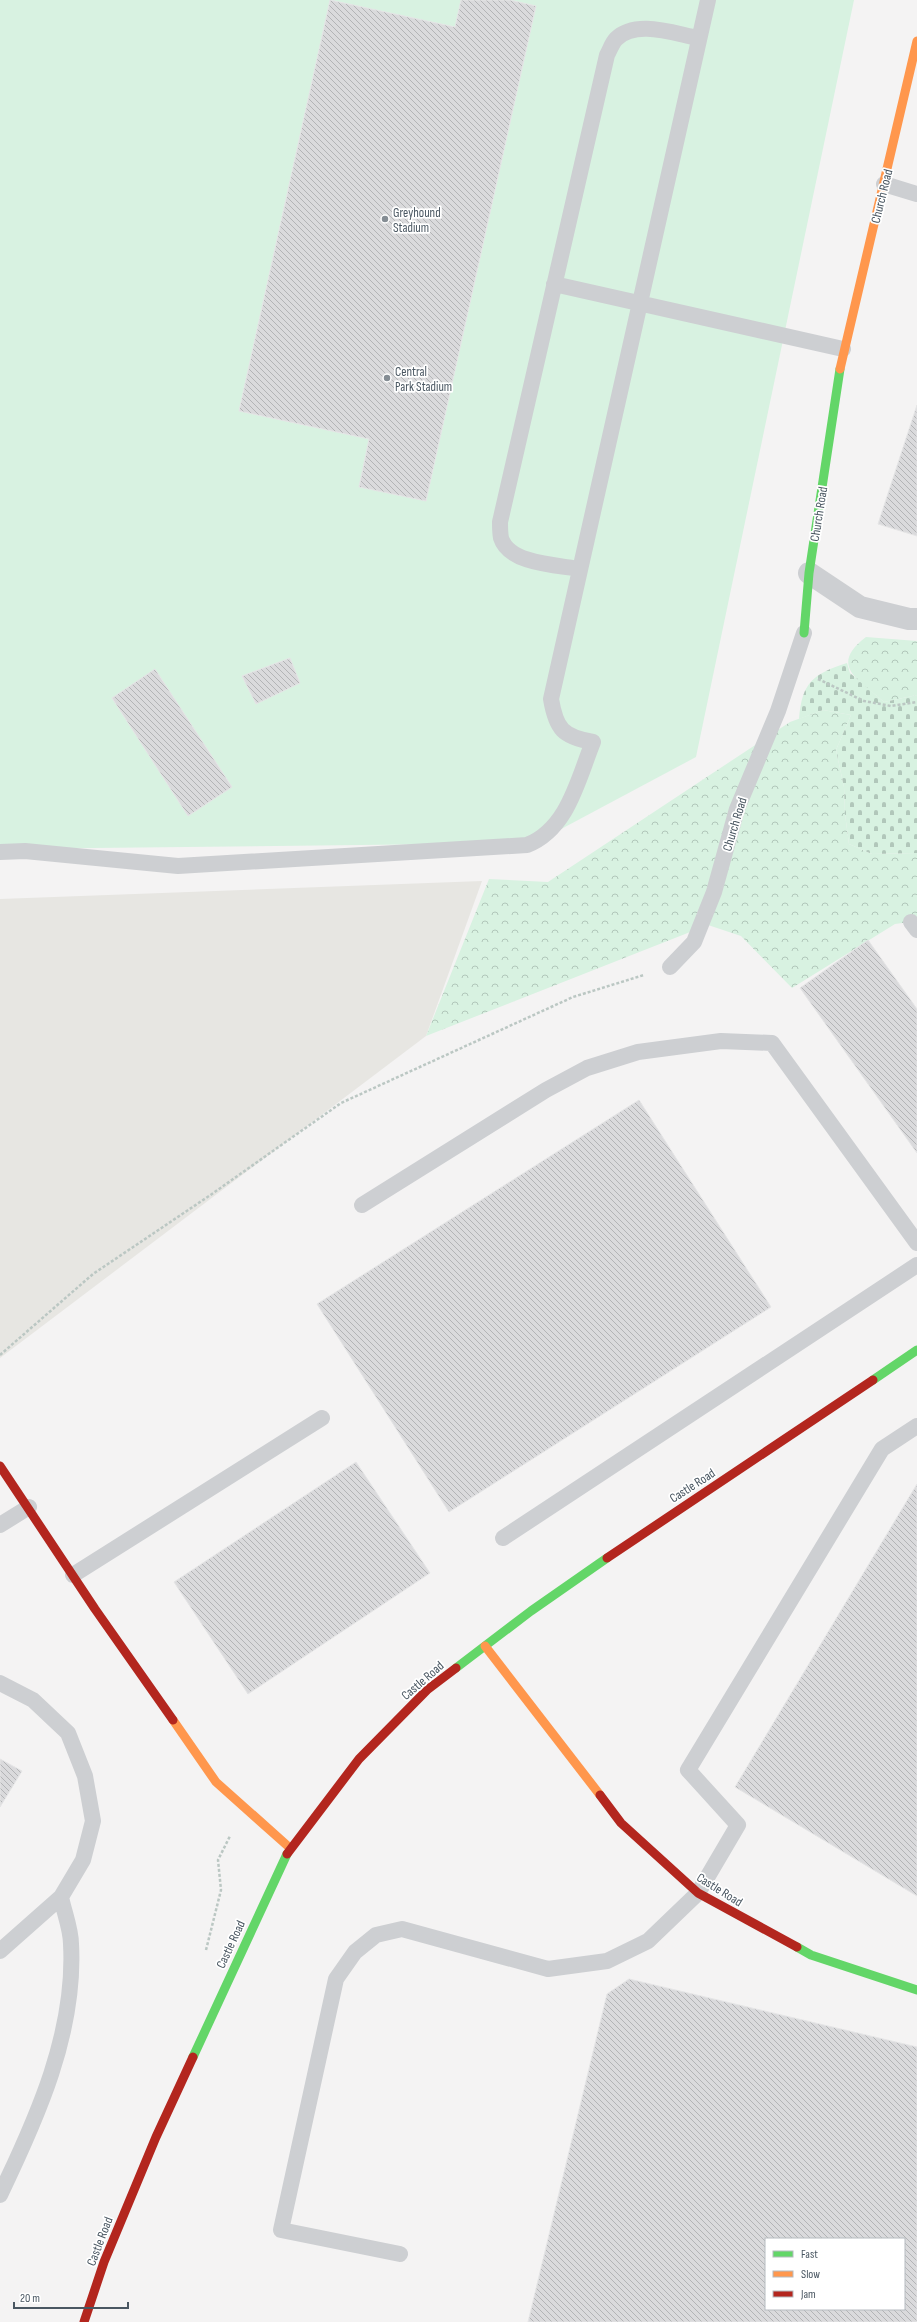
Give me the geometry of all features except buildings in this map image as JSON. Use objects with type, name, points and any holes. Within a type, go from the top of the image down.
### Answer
[{"type":"street","name":"Church Road","points":[[804,633],[809,573],[843,349],[884,184],[917,41]]},
{"type":"street","points":[[809,573],[860,608],[909,619],[917,619]]},
{"type":"street","name":"Castle Road","points":[[84,2322],[89,2312],[104,2262],[156,2137],[290,1848],[359,1759],[427,1690],[531,1610],[629,1542],[917,1350]]},
{"type":"street","points":[[0,1466],[30,1507],[73,1575],[216,1782],[290,1848]]},
{"type":"street","name":"Castle Road","points":[[485,1646],[621,1823],[698,1893],[811,1955],[917,1990]]},
{"type":"street","name":"Castle Road","points":[[89,2312],[89,2322]]},
{"type":"lane","points":[[0,852],[25,851],[178,866],[527,844],[534,842],[552,829],[566,810],[593,742],[574,739],[562,729],[554,717],[551,699],[638,303],[708,0]]},
{"type":"lane","points":[[580,569],[521,558],[508,549],[501,538],[500,522],[607,55],[616,39],[628,31],[642,28],[699,38]]},
{"type":"lane","points":[[884,184],[917,194]]},
{"type":"lane","points":[[554,284],[843,349]]},
{"type":"lane","name":"Church Road","points":[[670,967],[694,942],[714,892],[737,809],[778,711],[804,633]]},
{"type":"lane","points":[[362,1205],[546,1090],[587,1068],[638,1052],[721,1040],[772,1043],[917,1243]]},
{"type":"lane","points":[[503,1538],[917,1265]]},
{"type":"lane","points":[[73,1575],[322,1418]]},
{"type":"lane","points":[[400,2254],[281,2230],[336,1979],[355,1952],[376,1935],[402,1929],[548,1969],[607,1961],[648,1941],[698,1893],[738,1824],[688,1770],[882,1449],[917,1426]]},
{"type":"lane","points":[[0,1525],[30,1507]]},
{"type":"lane","points":[[0,1683],[33,1700],[68,1733],[85,1776],[93,1821],[83,1860],[61,1897],[0,1951]]},
{"type":"lane","points":[[0,2195],[18,2155],[59,2051],[68,1997],[71,1944],[61,1897]]},
{"type":"path","points":[[793,666],[864,701],[891,706],[917,702]]},
{"type":"path","points":[[0,1355],[93,1274],[209,1196],[341,1103],[573,997],[670,967]]},
{"type":"shaded area","points":[[482,881],[426,1036],[0,1358],[0,899]]},
{"type":"green space","name":"Central Park Stadium","points":[[0,0],[854,0],[696,757],[535,843],[0,849]]},
{"type":"green space","points":[[866,637],[917,641],[917,695],[884,702],[857,679],[851,672],[848,665],[849,656],[855,647]]},
{"type":"green space","points":[[847,663],[850,673],[884,702],[917,695],[917,853],[872,854],[849,844],[845,814],[844,787],[836,750],[851,715],[823,710],[799,719],[803,696],[811,681],[826,671]]},
{"type":"green space","points":[[823,710],[851,715],[836,750],[844,787],[845,814],[849,844],[872,854],[917,853],[917,921],[895,924],[792,988],[741,936],[708,925],[426,1036],[489,879],[548,882],[790,722]]},
{"type":"traffic: fast","points":[[804,633],[809,573],[840,369]]},
{"type":"traffic: fast","points":[[873,1380],[917,1350]]},
{"type":"traffic: fast","points":[[456,1668],[531,1611],[607,1558]]},
{"type":"traffic: fast","points":[[193,2057],[287,1854]]},
{"type":"traffic: fast","points":[[797,1947],[811,1955],[917,1990]]},
{"type":"traffic: slow","points":[[840,369],[917,41]]},
{"type":"traffic: slow","points":[[485,1646],[600,1795]]},
{"type":"traffic: slow","points":[[173,1720],[216,1782],[290,1848]]},
{"type":"traffic: jam","points":[[607,1558],[873,1380]]},
{"type":"traffic: jam","points":[[0,1466],[95,1609],[173,1720]]},
{"type":"traffic: jam","points":[[287,1854],[359,1759],[427,1690],[456,1668]]},
{"type":"traffic: jam","points":[[600,1795],[621,1823],[698,1893],[797,1947]]},
{"type":"traffic: jam","points":[[84,2322],[104,2262],[156,2137],[193,2057]]},
{"type":"place","name":"Greyhound Stadium","points":[[385,219]]},
{"type":"place","name":"Central Park Stadium","points":[[387,378]]}]
